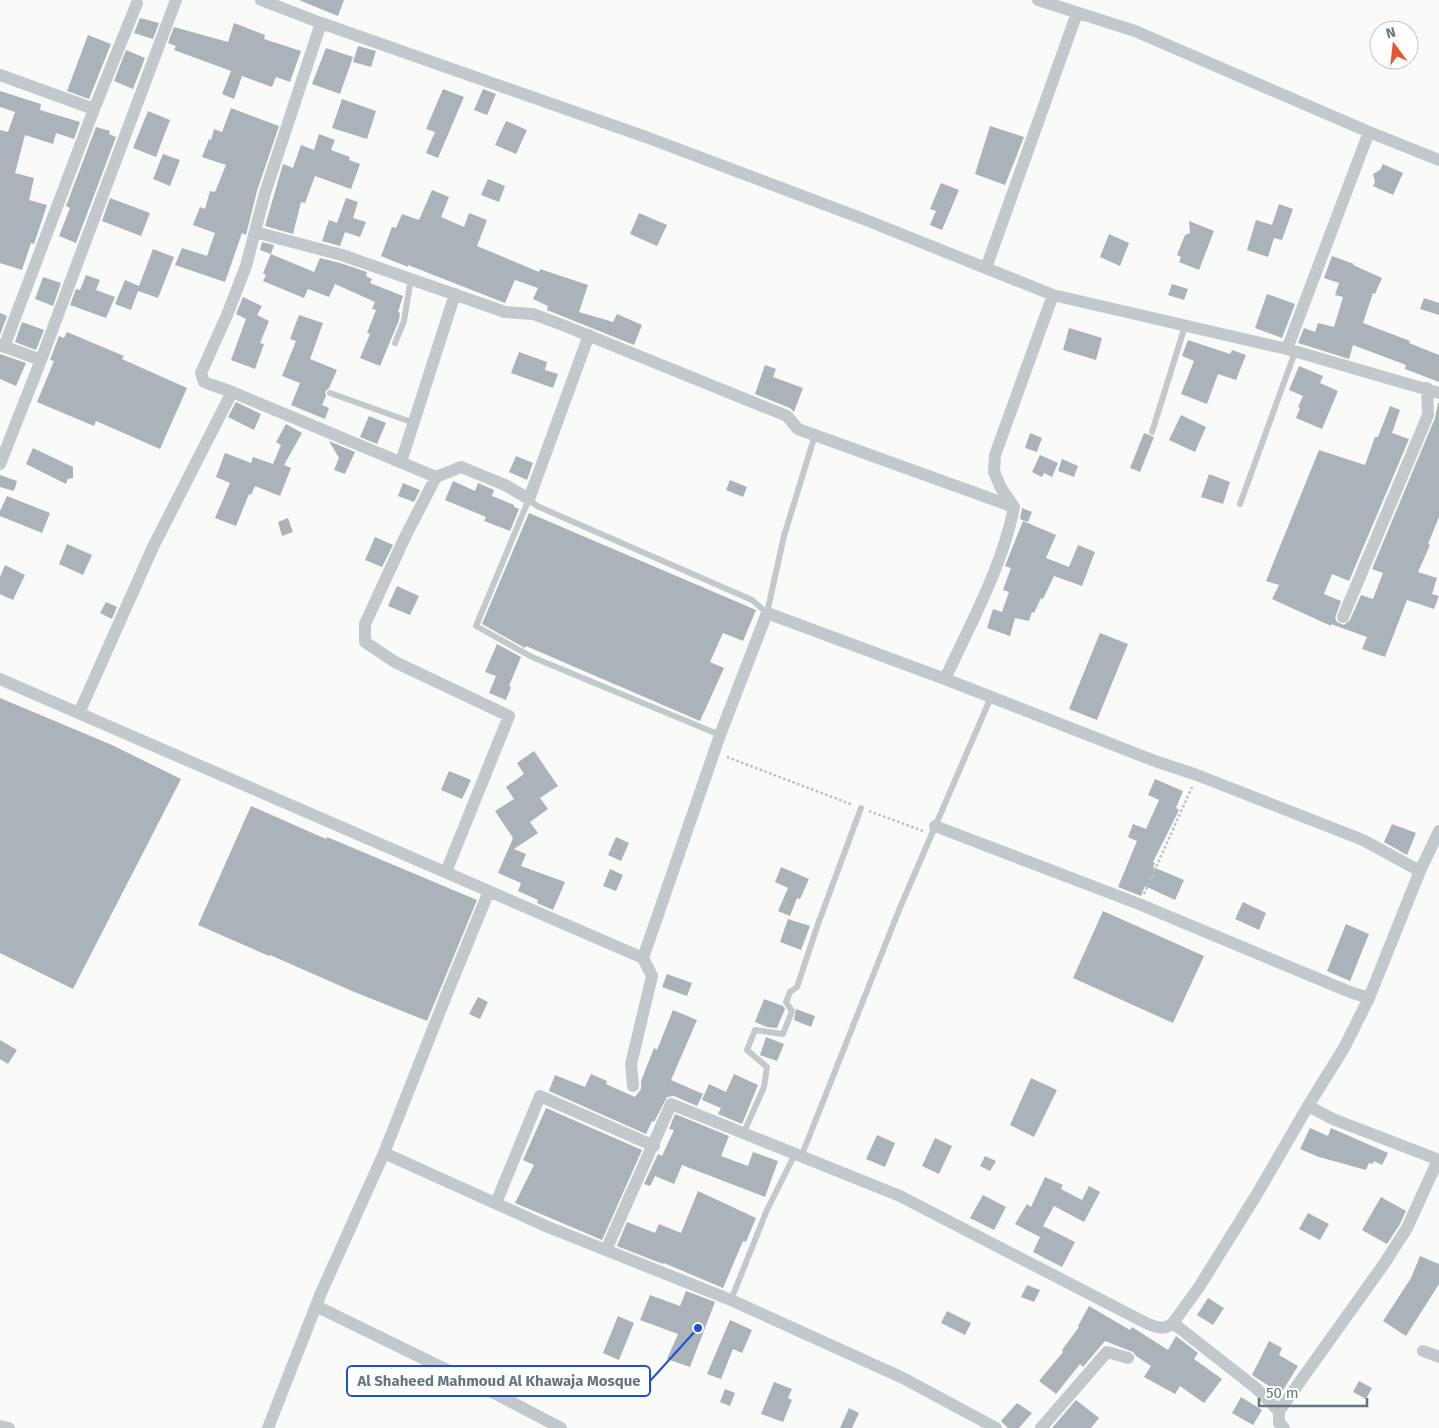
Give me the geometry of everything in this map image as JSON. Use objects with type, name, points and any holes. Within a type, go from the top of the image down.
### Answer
[{"type":"street","points":[[0,464],[176,0]]},
{"type":"street","points":[[261,0],[321,23],[646,137],[866,220],[1053,295],[1291,350],[1433,390],[1428,415],[1343,617]]},
{"type":"street","points":[[1038,0],[1143,35],[1439,160]]},
{"type":"street","points":[[41,360],[2,346],[137,3]]},
{"type":"street","points":[[986,268],[1077,13]]},
{"type":"street","points":[[321,23],[265,193],[246,266],[201,373],[204,382],[436,477]]},
{"type":"street","points":[[0,75],[94,109]]},
{"type":"street","points":[[1291,350],[1369,132]]},
{"type":"street","points":[[256,232],[342,255],[504,312],[533,314],[787,416],[798,429],[1014,507]]},
{"type":"street","points":[[402,462],[455,294]]},
{"type":"street","points":[[945,678],[980,603],[1010,530],[1014,507],[1000,488],[994,472],[996,456],[1053,295]]},
{"type":"street","points":[[446,872],[509,716],[395,662],[366,642],[365,624],[406,535],[436,477],[461,468],[505,485],[529,499],[589,335]]},
{"type":"street","points":[[79,713],[153,546],[232,392]]},
{"type":"street","points":[[643,958],[720,735],[768,613],[945,678],[1155,761],[1197,774],[1363,840],[1420,871]]},
{"type":"street","points":[[0,679],[643,958],[652,976],[631,1064],[633,1086]]},
{"type":"street","points":[[933,830],[1139,904],[1350,992],[1369,998]]},
{"type":"street","points":[[606,1250],[654,1146],[671,1104],[900,1196],[1146,1323],[1160,1329],[1168,1328],[1199,1286],[1257,1194],[1344,1048],[1369,998],[1420,871],[1439,831]]},
{"type":"street","points":[[268,1428],[316,1306],[384,1153],[489,891]]},
{"type":"street","points":[[496,1203],[540,1096],[654,1146]]},
{"type":"street","points":[[1284,1428],[1279,1423],[1279,1411],[1384,1264],[1407,1228],[1439,1160],[1364,1132],[1308,1106]]},
{"type":"street","points":[[384,1153],[606,1250],[731,1300],[903,1378],[990,1427]]},
{"type":"street","points":[[316,1306],[561,1428]]},
{"type":"street","points":[[1173,1323],[1256,1388],[1279,1411]]},
{"type":"street","points":[[1423,1351],[1439,1357]]},
{"type":"street","points":[[1041,1428],[1106,1352],[1128,1358]]},
{"type":"street","points":[[0,1426],[9,1428]]},
{"type":"lane","points":[[395,343],[404,321],[411,278]]},
{"type":"lane","points":[[1152,432],[1185,326]]},
{"type":"lane","points":[[1240,504],[1291,350]]},
{"type":"lane","points":[[330,393],[414,423]]},
{"type":"lane","points":[[720,735],[532,657],[476,626],[529,499],[536,506],[752,600],[768,613],[784,536],[815,435]]},
{"type":"lane","points":[[731,1300],[767,1210],[798,1155],[899,910],[991,697]]},
{"type":"lane","points":[[744,1132],[764,1087],[767,1067],[747,1050],[755,1030],[783,1034],[792,1011],[786,1002],[790,992],[797,987],[861,808]]},
{"type":"path","points":[[714,753],[861,808],[933,830]]},
{"type":"path","points":[[1139,904],[1197,774]]},
{"type":"building","points":[[299,0],[344,0],[338,16]]},
{"type":"building","points":[[140,18],[159,23],[153,39],[134,33]]},
{"type":"building","points":[[234,23],[265,35],[264,39],[301,51],[290,82],[276,77],[272,87],[242,76],[234,99],[222,94],[231,71],[174,50],[176,46],[168,43],[174,27],[228,42]]},
{"type":"building","points":[[88,35],[111,44],[89,99],[67,91]]},
{"type":"building","points":[[358,46],[376,51],[371,67],[353,62]]},
{"type":"building","points":[[326,48],[353,57],[340,94],[312,84]]},
{"type":"building","points":[[126,50],[145,58],[133,89],[114,81]]},
{"type":"building","points":[[443,89],[464,97],[438,158],[426,153],[435,132],[426,129]]},
{"type":"building","points":[[483,89],[496,94],[487,115],[474,110]]},
{"type":"building","points":[[0,91],[41,104],[40,110],[80,122],[74,139],[56,133],[53,144],[25,135],[15,173],[34,178],[29,200],[47,205],[34,244],[31,243],[22,270],[0,263],[0,130],[8,132],[15,112],[0,107]]},
{"type":"building","points":[[342,99],[376,111],[367,139],[332,128]]},
{"type":"building","points":[[231,108],[279,126],[257,191],[246,235],[242,233],[225,282],[175,265],[182,248],[207,256],[215,233],[193,225],[200,207],[205,209],[210,191],[215,192],[226,165],[202,157],[209,139],[211,140],[214,129],[222,132]]},
{"type":"building","points":[[148,111],[170,120],[156,157],[133,148]]},
{"type":"building","points":[[506,121],[527,130],[516,154],[495,145]]},
{"type":"building","points":[[990,126],[1024,137],[1005,185],[975,174]]},
{"type":"building","points":[[96,127],[110,131],[109,134],[116,137],[76,243],[59,236],[70,208],[66,206]]},
{"type":"building","points":[[319,134],[335,140],[331,150],[350,157],[349,160],[360,164],[351,189],[315,176],[305,203],[301,202],[293,234],[265,226],[283,164],[293,168],[301,145],[314,150]]},
{"type":"building","points":[[163,154],[180,160],[170,186],[153,179]]},
{"type":"building","points":[[1383,164],[1403,173],[1393,195],[1373,186],[1375,182],[1373,174],[1380,170]]},
{"type":"building","points":[[488,179],[505,186],[499,202],[481,195]]},
{"type":"building","points":[[941,183],[959,190],[942,230],[930,225],[936,211],[930,209]]},
{"type":"building","points":[[432,190],[449,197],[441,217],[464,227],[469,213],[487,220],[477,246],[539,272],[540,269],[588,285],[579,312],[613,322],[617,314],[642,325],[634,345],[547,310],[548,306],[533,299],[538,288],[515,280],[505,303],[381,256],[392,227],[396,228],[402,214],[419,220]]},
{"type":"building","points":[[110,198],[150,213],[141,236],[102,221]]},
{"type":"building","points":[[346,198],[358,202],[353,218],[366,222],[360,237],[345,232],[340,246],[322,241],[329,220],[337,223]]},
{"type":"building","points":[[1279,204],[1293,209],[1282,240],[1274,238],[1268,257],[1247,250],[1256,220],[1272,225]]},
{"type":"building","points":[[639,213],[667,225],[657,246],[630,234]]},
{"type":"building","points":[[1189,221],[1214,231],[1199,270],[1179,262],[1181,257],[1177,255],[1185,235],[1190,233]]},
{"type":"building","points":[[1109,234],[1129,243],[1120,266],[1100,257]]},
{"type":"building","points":[[262,242],[274,245],[271,254],[260,250]]},
{"type":"building","points":[[153,249],[174,257],[158,298],[138,291],[131,310],[115,304],[125,280],[139,286]]},
{"type":"building","points":[[271,254],[314,272],[320,258],[340,263],[367,272],[366,276],[372,279],[370,283],[403,296],[398,312],[400,313],[399,320],[380,366],[360,358],[370,334],[367,333],[376,310],[372,309],[375,302],[335,284],[329,297],[308,289],[304,298],[263,281],[266,275],[263,273]]},
{"type":"building","points":[[1332,256],[1354,264],[1382,278],[1375,294],[1373,293],[1363,323],[1410,341],[1409,343],[1439,355],[1439,382],[1405,369],[1406,365],[1353,345],[1349,359],[1298,343],[1304,328],[1315,332],[1318,323],[1334,327],[1343,297],[1335,295],[1339,283],[1324,278]]},
{"type":"building","points":[[86,275],[100,280],[96,290],[115,297],[106,318],[70,305],[76,289],[80,290]]},
{"type":"building","points":[[43,277],[61,283],[53,306],[35,299]]},
{"type":"building","points":[[1172,284],[1188,289],[1184,300],[1168,295]]},
{"type":"building","points":[[1267,294],[1295,304],[1282,338],[1255,328]]},
{"type":"building","points":[[243,297],[262,306],[257,315],[269,321],[260,343],[264,344],[255,369],[231,360],[246,319],[236,314]]},
{"type":"building","points":[[1424,298],[1439,303],[1439,315],[1420,309]]},
{"type":"building","points":[[0,313],[7,316],[0,335]]},
{"type":"building","points":[[299,315],[323,323],[310,359],[337,370],[329,388],[325,392],[326,396],[322,405],[329,408],[325,419],[291,405],[300,383],[282,376],[296,341],[290,339]]},
{"type":"building","points":[[22,322],[44,330],[36,350],[15,342]]},
{"type":"building","points":[[1069,328],[1102,338],[1096,360],[1063,350]]},
{"type":"building","points":[[67,332],[124,356],[122,359],[187,388],[160,449],[96,421],[94,426],[37,402],[54,361],[50,360],[59,336],[64,338]]},
{"type":"building","points":[[1188,340],[1230,354],[1232,350],[1246,355],[1236,380],[1218,374],[1207,404],[1181,394],[1194,361],[1182,356]]},
{"type":"building","points":[[519,352],[547,362],[545,370],[558,374],[553,388],[511,373]]},
{"type":"building","points":[[0,354],[26,363],[16,386],[0,379]]},
{"type":"building","points":[[765,365],[776,369],[773,377],[803,388],[794,412],[790,408],[755,394]]},
{"type":"building","points":[[1299,366],[1323,376],[1320,383],[1338,391],[1322,429],[1296,418],[1303,396],[1289,390]]},
{"type":"building","points":[[236,402],[261,414],[254,430],[228,417]]},
{"type":"building","points":[[1438,403],[1439,517],[1428,544],[1430,545],[1418,572],[1437,578],[1432,594],[1439,596],[1434,609],[1407,600],[1385,657],[1362,649],[1367,637],[1331,624],[1331,626],[1272,599],[1279,585],[1266,581],[1319,450],[1365,465],[1375,437],[1378,437],[1390,406],[1400,410],[1392,433],[1409,439],[1349,581],[1332,574],[1324,594],[1341,601],[1335,618],[1337,622],[1344,625],[1350,620],[1361,595],[1373,599],[1383,573],[1372,569],[1435,418]]},
{"type":"building","points":[[1181,415],[1206,427],[1195,452],[1169,440]]},
{"type":"building","points":[[369,416],[386,423],[377,444],[360,437]]},
{"type":"building","points":[[286,424],[302,433],[284,465],[291,468],[280,496],[255,486],[251,495],[249,494],[236,526],[215,518],[230,483],[216,477],[225,453],[251,463],[253,457],[273,464],[281,445],[276,442]]},
{"type":"building","points":[[1030,433],[1042,438],[1037,452],[1025,448]]},
{"type":"building","points":[[1144,433],[1154,437],[1140,472],[1130,468]]},
{"type":"building","points":[[329,441],[355,452],[345,474],[334,470],[339,458]]},
{"type":"building","points":[[33,448],[73,467],[73,478],[68,479],[66,484],[26,464]]},
{"type":"building","points":[[1040,455],[1058,463],[1052,477],[1044,473],[1042,477],[1032,472]]},
{"type":"building","points":[[516,456],[533,463],[527,480],[509,472]]},
{"type":"building","points":[[1062,459],[1078,466],[1074,477],[1058,471]]},
{"type":"building","points":[[1209,474],[1230,482],[1223,504],[1201,497]]},
{"type":"building","points":[[0,475],[17,481],[14,491],[0,487]]},
{"type":"building","points":[[730,480],[747,487],[743,497],[726,490]]},
{"type":"building","points":[[453,481],[475,491],[478,483],[494,490],[492,496],[519,509],[510,531],[484,521],[486,517],[445,500]]},
{"type":"building","points":[[403,483],[420,490],[414,502],[398,496]]},
{"type":"building","points":[[7,496],[50,513],[42,533],[0,516],[0,511]]},
{"type":"building","points":[[1022,508],[1032,512],[1028,522],[1020,519]]},
{"type":"building","points":[[529,513],[756,610],[743,641],[723,633],[710,662],[724,668],[700,721],[526,646],[525,648],[482,624]]},
{"type":"building","points":[[288,518],[293,532],[282,536],[278,522]]},
{"type":"building","points":[[1023,521],[1056,535],[1046,558],[1069,567],[1078,545],[1095,552],[1082,586],[1054,576],[1043,599],[1041,598],[1034,613],[1032,612],[1029,621],[1015,618],[1010,636],[987,628],[993,609],[1002,612],[1009,592],[1003,590],[1011,568],[1005,566]]},
{"type":"building","points":[[375,537],[393,545],[382,567],[365,560]]},
{"type":"building","points":[[67,544],[92,555],[83,575],[59,564]]},
{"type":"building","points":[[5,565],[25,575],[13,600],[0,594],[0,577]]},
{"type":"building","points":[[397,586],[419,596],[410,615],[388,606]]},
{"type":"building","points":[[106,602],[117,607],[112,619],[100,613]]},
{"type":"building","points":[[1100,633],[1128,644],[1097,720],[1069,709]]},
{"type":"building","points":[[497,644],[521,657],[509,686],[511,687],[506,700],[489,693],[496,676],[485,672]]},
{"type":"building","points":[[0,698],[112,745],[181,779],[73,989],[0,953]]},
{"type":"building","points":[[534,751],[558,786],[540,798],[548,809],[530,822],[538,833],[514,849],[526,854],[521,866],[565,882],[553,910],[537,903],[538,900],[518,891],[521,883],[498,873],[513,838],[495,811],[514,799],[506,787],[524,774],[517,763]]},
{"type":"building","points":[[449,771],[471,780],[462,799],[441,790]]},
{"type":"building","points":[[1155,779],[1183,791],[1176,808],[1179,810],[1153,862],[1155,863],[1153,867],[1184,880],[1175,900],[1145,886],[1141,896],[1118,887],[1137,841],[1128,837],[1133,824],[1146,829],[1159,800],[1148,795]]},
{"type":"building","points":[[251,806],[326,839],[327,837],[477,900],[427,1021],[198,925]]},
{"type":"building","points":[[1392,824],[1416,833],[1407,855],[1384,842]]},
{"type":"building","points":[[616,837],[629,843],[621,861],[608,855]]},
{"type":"building","points":[[781,867],[809,879],[800,899],[797,898],[790,916],[778,911],[788,888],[775,882]]},
{"type":"building","points":[[610,869],[623,875],[616,891],[603,886]]},
{"type":"building","points":[[1243,902],[1266,913],[1259,930],[1235,919]]},
{"type":"building","points":[[1103,911],[1204,956],[1173,1023],[1073,978]]},
{"type":"building","points":[[788,919],[810,926],[801,950],[780,942]]},
{"type":"building","points":[[1346,924],[1369,934],[1350,981],[1327,971]]},
{"type":"building","points":[[667,974],[692,983],[687,996],[662,987]]},
{"type":"building","points":[[478,997],[488,1002],[480,1019],[469,1014]]},
{"type":"building","points":[[764,999],[783,1006],[785,1009],[777,1028],[767,1027],[755,1022]]},
{"type":"building","points":[[796,1009],[815,1016],[811,1027],[794,1020]]},
{"type":"building","points":[[673,1010],[697,1020],[671,1080],[703,1094],[697,1106],[674,1096],[667,1097],[646,1134],[549,1091],[555,1075],[585,1087],[591,1074],[607,1081],[606,1084],[635,1097],[641,1089],[641,1081],[654,1048],[657,1050]]},
{"type":"building","points":[[766,1037],[784,1044],[777,1061],[760,1055]]},
{"type":"building","points":[[0,1040],[17,1050],[8,1064],[0,1059]]},
{"type":"building","points":[[734,1074],[758,1085],[742,1124],[718,1114],[721,1108],[702,1100],[709,1084],[726,1092]]},
{"type":"building","points":[[1031,1078],[1057,1090],[1034,1137],[1010,1125]]},
{"type":"building","points":[[546,1108],[642,1150],[602,1240],[515,1203],[534,1165],[523,1160]]},
{"type":"building","points":[[675,1114],[729,1136],[721,1156],[748,1166],[753,1152],[778,1161],[765,1197],[682,1165],[674,1184],[655,1176],[650,1186],[644,1184],[658,1154],[662,1156],[674,1130],[669,1129]]},
{"type":"building","points":[[1310,1128],[1328,1136],[1331,1128],[1388,1153],[1382,1165],[1374,1161],[1373,1164],[1369,1163],[1366,1170],[1319,1157],[1300,1149]]},
{"type":"building","points":[[877,1135],[895,1143],[885,1167],[866,1159]]},
{"type":"building","points":[[935,1138],[952,1146],[939,1174],[922,1166]]},
{"type":"building","points":[[985,1156],[996,1161],[990,1171],[980,1166]]},
{"type":"building","points":[[1045,1177],[1063,1185],[1061,1189],[1082,1200],[1089,1186],[1100,1192],[1084,1222],[1054,1206],[1043,1226],[1075,1242],[1062,1267],[1033,1252],[1040,1237],[1015,1224],[1027,1204],[1031,1207]]},
{"type":"building","points":[[698,1191],[756,1218],[746,1242],[743,1241],[723,1288],[664,1263],[617,1246],[627,1222],[655,1233],[659,1224],[681,1233]]},
{"type":"building","points":[[983,1195],[1006,1207],[994,1230],[970,1218]]},
{"type":"building","points":[[1381,1197],[1406,1211],[1387,1244],[1362,1230]]},
{"type":"building","points":[[1308,1213],[1329,1224],[1320,1240],[1299,1229]]},
{"type":"building","points":[[1420,1256],[1439,1264],[1439,1284],[1406,1336],[1383,1321],[1411,1278]]},
{"type":"building","points":[[1027,1285],[1040,1290],[1034,1302],[1021,1297]]},
{"type":"building","points":[[686,1291],[715,1302],[690,1367],[667,1359],[678,1334],[640,1320],[650,1295],[680,1306]]},
{"type":"building","points":[[1208,1298],[1224,1308],[1213,1325],[1197,1315]]},
{"type":"building","points":[[1089,1306],[1130,1330],[1132,1327],[1168,1350],[1176,1336],[1198,1353],[1194,1359],[1222,1379],[1204,1403],[1180,1386],[1175,1394],[1144,1377],[1151,1366],[1133,1352],[1105,1341],[1083,1367],[1080,1364],[1056,1394],[1039,1381],[1063,1352],[1062,1350],[1079,1327]]},
{"type":"building","points":[[947,1311],[971,1323],[965,1335],[941,1323]]},
{"type":"building","points":[[618,1316],[634,1323],[619,1360],[603,1353]]},
{"type":"building","points":[[730,1320],[752,1330],[742,1353],[733,1349],[721,1379],[707,1374]]},
{"type":"building","points":[[1269,1341],[1282,1348],[1279,1355],[1298,1366],[1278,1398],[1270,1391],[1272,1388],[1252,1375]]},
{"type":"building","points":[[1359,1381],[1372,1388],[1366,1399],[1353,1392]]},
{"type":"building","points":[[774,1382],[792,1389],[788,1398],[792,1400],[783,1422],[761,1414]]},
{"type":"building","points":[[725,1389],[735,1393],[730,1406],[720,1402]]},
{"type":"building","points":[[1241,1397],[1262,1410],[1253,1425],[1232,1413]]},
{"type":"building","points":[[1076,1400],[1099,1418],[1091,1428],[1052,1428]]},
{"type":"building","points":[[1017,1403],[1032,1413],[1019,1428],[1008,1428],[1001,1421]]},
{"type":"building","points":[[849,1408],[859,1413],[852,1428],[840,1428]]},
{"type":"place","name":"Al Shaheed Mahmoud Al Khawaja Mosque","points":[[698,1328]]}]
